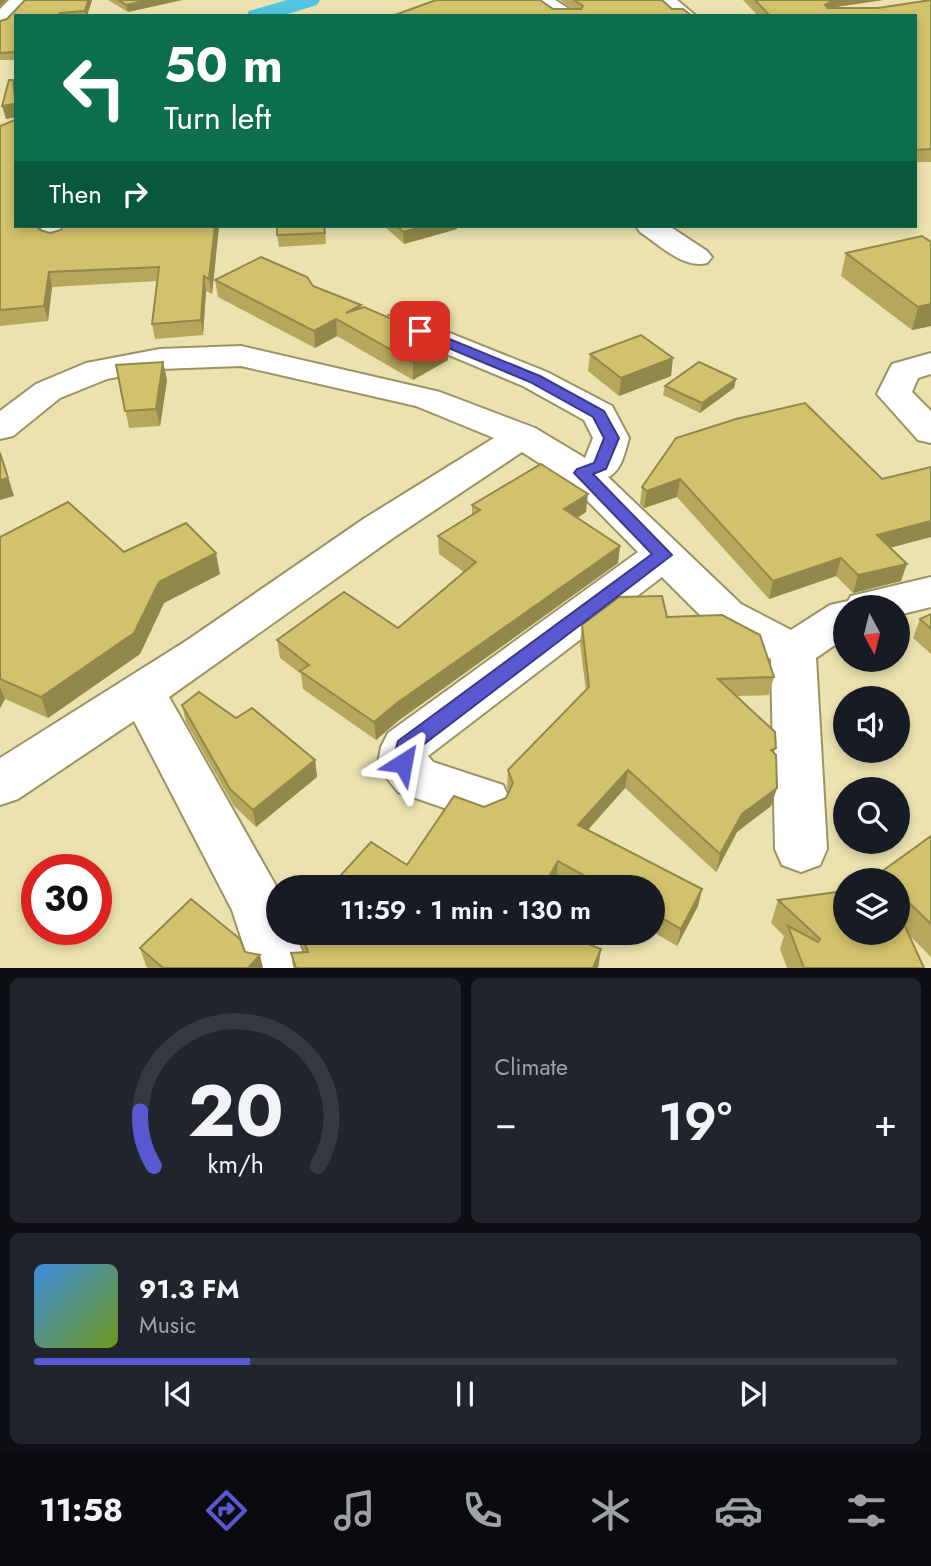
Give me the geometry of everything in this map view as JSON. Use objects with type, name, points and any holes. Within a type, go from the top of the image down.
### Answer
[{"type":"street","points":[[0,21],[20,0]]},
{"type":"street","points":[[540,0],[566,14]]},
{"type":"street","points":[[665,0],[683,14]]},
{"type":"street","points":[[653,228],[697,257]]},
{"type":"street","points":[[376,314],[535,379],[599,414],[611,438],[601,466],[582,473]]},
{"type":"street","points":[[0,428],[48,391],[97,370],[160,359],[241,356],[428,399],[522,436],[582,473],[726,615],[793,651]]},
{"type":"street","points":[[931,363],[904,371],[894,394],[931,432]]},
{"type":"street","points":[[0,784],[202,653],[379,527],[522,436]]},
{"type":"street","points":[[485,800],[416,777],[403,763],[405,747],[663,555]]},
{"type":"street","points":[[910,597],[931,592]]},
{"type":"street","points":[[793,651],[833,624]]},
{"type":"street","points":[[793,651],[801,849]]},
{"type":"street","points":[[142,691],[257,904],[281,968]]},
{"type":"building","points":[[25,0],[88,0],[85,11],[14,14],[14,52],[0,53],[0,21],[7,19]]},
{"type":"building","points":[[119,0],[148,0],[126,5]]},
{"type":"building","points":[[436,0],[540,0],[553,9],[581,9],[583,6],[574,0],[662,0],[672,9],[683,9],[689,14],[398,14]]},
{"type":"building","points":[[755,0],[833,0],[825,5],[828,8],[878,8],[931,0],[931,149],[917,150],[917,14],[768,14]]},
{"type":"building","points":[[9,80],[13,80],[14,104],[2,106]]},
{"type":"building","points":[[14,120],[14,228],[38,228],[50,233],[62,228],[215,228],[209,279],[204,276],[201,320],[152,324],[159,267],[49,272],[44,306],[0,310],[0,126]]},
{"type":"building","points":[[277,228],[324,228],[325,233],[277,235]]},
{"type":"building","points":[[399,228],[418,228],[403,232]]},
{"type":"building","points":[[922,236],[931,242],[931,304],[918,307],[846,253]]},
{"type":"building","points":[[261,257],[307,277],[313,286],[361,305],[346,313],[364,307],[448,343],[413,362],[336,319],[314,331],[215,280]]},
{"type":"building","points":[[641,335],[673,358],[621,378],[590,354]]},
{"type":"building","points":[[163,362],[156,409],[125,411],[116,365]]},
{"type":"building","points":[[699,362],[736,379],[702,403],[665,386]]},
{"type":"building","points":[[805,403],[882,479],[931,467],[931,521],[877,535],[907,564],[858,575],[841,558],[773,581],[680,479],[647,491],[642,487],[676,438],[736,419]]},
{"type":"building","points":[[0,453],[8,478],[0,480]]},
{"type":"building","points":[[541,464],[588,494],[564,509],[620,546],[374,722],[300,671],[309,665],[277,640],[344,592],[398,628],[476,562],[438,536],[480,510],[472,505]]},
{"type":"building","points":[[68,502],[124,552],[186,523],[216,553],[159,582],[134,633],[41,697],[0,679],[0,537]]},
{"type":"building","points":[[662,596],[667,617],[722,615],[760,635],[774,677],[718,679],[775,732],[776,748],[771,750],[776,755],[777,788],[742,814],[720,854],[628,770],[578,825],[702,889],[681,929],[665,920],[665,875],[583,875],[558,861],[550,875],[341,875],[371,842],[407,865],[454,796],[484,807],[506,798],[513,783],[508,770],[589,687],[582,625],[619,597]]},
{"type":"building","points":[[931,614],[931,629],[920,619]]},
{"type":"building","points":[[199,692],[236,718],[252,708],[315,760],[253,810],[230,789],[182,705]]},
{"type":"building","points":[[931,836],[931,924],[910,904],[910,868],[887,868],[910,854],[910,851]]},
{"type":"building","points":[[833,893],[833,945],[910,945],[910,937],[924,968],[804,968],[788,926],[818,942],[820,939],[778,900]]},
{"type":"building","points":[[191,899],[240,939],[245,952],[260,955],[248,968],[163,968],[140,948]]},
{"type":"building","points":[[305,945],[591,945],[601,949],[593,968],[296,968],[291,953],[308,952]]},
{"type":"waterway","points":[[264,14],[309,0]]},
{"type":"route","points":[[403,763],[405,747],[663,555],[582,473],[601,466],[611,438],[599,414],[535,379],[420,331]]}]
